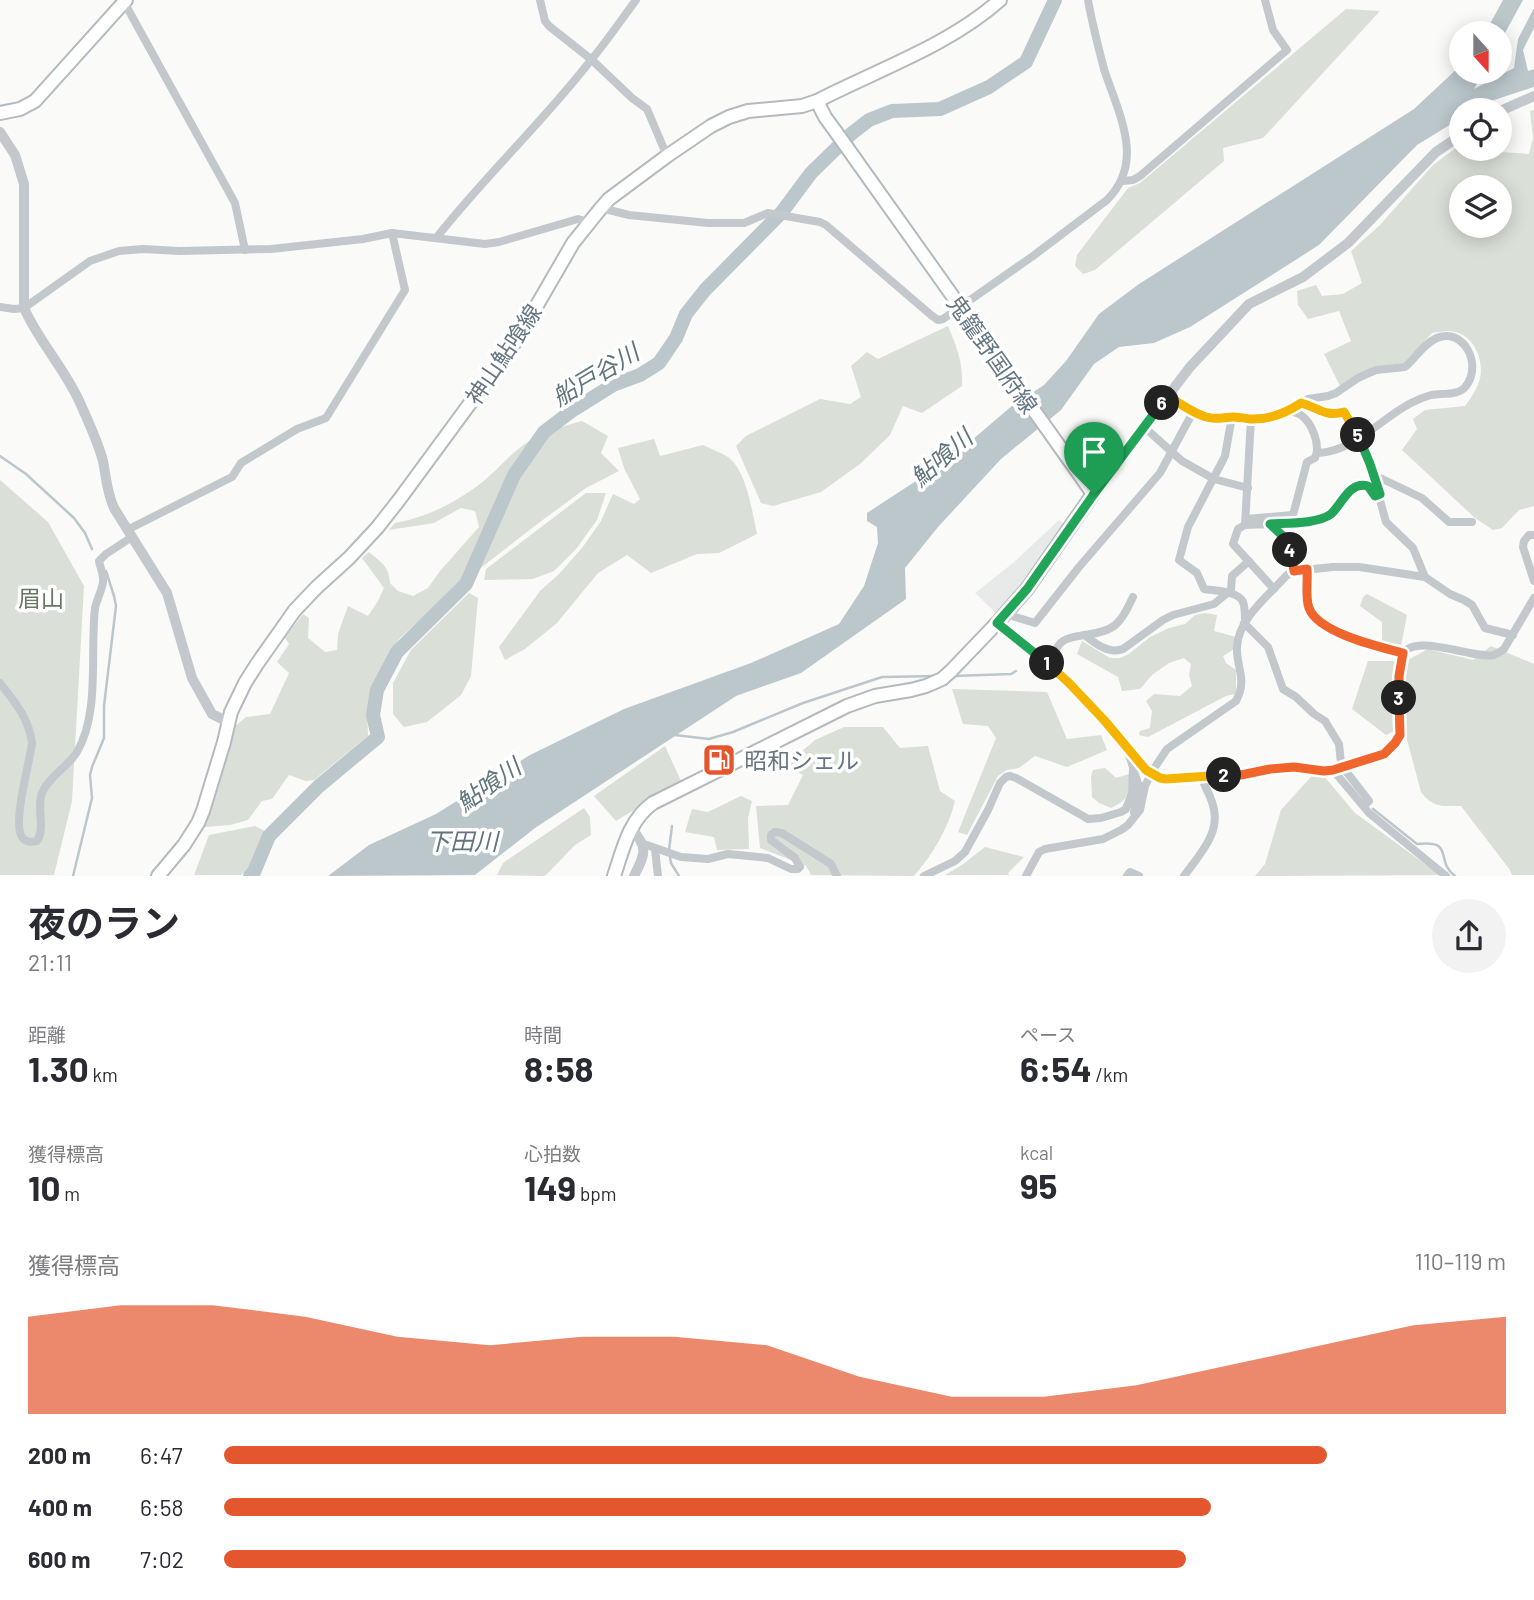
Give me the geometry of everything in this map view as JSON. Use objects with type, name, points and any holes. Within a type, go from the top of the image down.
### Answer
[{"type":"main road","name":"神山鮎喰線","points":[[158,876],[198,823],[228,722],[245,683],[295,610],[349,558],[399,500],[518,338],[573,243],[609,199],[711,126],[748,111],[802,106],[817,101],[953,35],[983,16],[1000,0]]},
{"type":"main road","points":[[0,113],[20,109],[35,101],[125,1]]},
{"type":"main road","name":"鬼籠野国府線","points":[[817,101],[825,117],[1094,494]]},
{"type":"main road","points":[[614,876],[631,828],[644,810],[653,803],[848,706],[875,696],[917,689],[946,675],[1027,589],[1094,494]]},
{"type":"street","points":[[540,0],[545,21],[647,109],[667,156]]},
{"type":"street","points":[[437,237],[592,60],[636,0]]},
{"type":"street","points":[[601,208],[629,215],[708,223],[744,223],[768,213],[820,222],[938,320],[943,319],[1097,208],[1117,190],[1122,181],[1128,155],[1126,137],[1104,67],[1088,0]]},
{"type":"street","points":[[1122,181],[1140,176],[1287,50],[1273,30],[1265,0]]},
{"type":"street","points":[[125,1],[235,203],[245,250]]},
{"type":"street","points":[[1512,106],[1534,96]]},
{"type":"street","points":[[0,132],[15,155],[24,184],[24,308],[80,402],[98,446],[109,496],[167,593],[192,678],[212,714],[228,722]]},
{"type":"street","points":[[1094,494],[1190,367],[1249,304],[1303,277],[1348,243],[1436,152],[1449,143]]},
{"type":"street","points":[[0,307],[24,308],[90,261],[119,251],[271,249],[363,239],[392,233],[485,244],[579,219],[589,222]]},
{"type":"street","points":[[0,683],[18,706],[31,732],[32,743],[20,804],[19,826],[22,838],[37,841],[41,833],[39,805],[42,792],[76,753],[91,707],[96,605],[104,579],[99,561],[130,533],[232,477],[241,463],[297,429],[326,418],[405,290],[392,233]]},
{"type":"street","points":[[1167,396],[1207,418],[1264,418],[1290,411],[1308,399],[1328,397],[1376,370],[1405,367],[1425,345],[1440,337],[1453,338],[1471,355],[1472,374],[1465,388],[1457,393],[1428,396],[1410,403],[1360,438],[1328,452],[1318,453]]},
{"type":"street","points":[[1301,403],[1328,415],[1344,412],[1360,438],[1380,494],[1386,522],[1413,548],[1425,577]]},
{"type":"street","points":[[1274,589],[1233,544],[1238,529],[1245,522],[1293,515],[1307,462],[1318,453],[1315,436],[1308,424],[1301,415],[1290,411]]},
{"type":"street","points":[[1001,618],[1035,623],[1160,473],[1193,412]]},
{"type":"street","points":[[1026,876],[1039,852],[1045,849],[1103,839],[1121,830],[1140,810],[1145,786],[1167,749],[1236,701],[1241,693],[1242,675],[1237,645],[1244,621],[1244,603],[1241,598],[1227,593],[1204,589],[1196,573],[1179,560],[1188,527],[1225,456],[1232,416]]},
{"type":"street","points":[[1245,522],[1251,419]]},
{"type":"street","points":[[1144,428],[1182,461],[1214,479],[1248,488]]},
{"type":"street","points":[[1374,475],[1422,498],[1449,522],[1472,522]]},
{"type":"street","points":[[1245,522],[1270,524],[1319,520],[1330,514],[1353,487],[1362,484],[1368,486],[1375,496],[1380,494]]},
{"type":"street","points":[[1270,524],[1285,538],[1294,571]]},
{"type":"street","points":[[1534,535],[1529,535],[1523,547],[1534,581]]},
{"type":"street","points":[[1085,635],[1110,650],[1123,649],[1173,615],[1214,604],[1231,590],[1232,576],[1249,561]]},
{"type":"street","points":[[1244,621],[1287,575],[1294,571],[1359,567],[1425,577],[1472,606],[1485,628],[1513,635]]},
{"type":"street","points":[[1307,569],[1308,607],[1322,624],[1363,643],[1403,653]]},
{"type":"street","points":[[1049,664],[1060,643],[1066,639],[1109,630],[1124,616],[1133,597]]},
{"type":"street","points":[[1001,618],[1069,683],[1126,744],[1146,770],[1166,779],[1241,775],[1294,767],[1324,771],[1384,754],[1400,735],[1399,676],[1403,653],[1422,645],[1492,655],[1504,649],[1534,598]]},
{"type":"street","points":[[1244,621],[1268,647],[1283,689],[1325,721],[1339,744],[1341,763],[1369,802],[1364,806]]},
{"type":"street","points":[[1126,744],[1139,788],[1134,817]]},
{"type":"street","points":[[924,876],[955,861],[965,852],[1000,783],[1006,778],[1016,778],[1083,816],[1094,819],[1126,809],[1132,793],[1133,769]]},
{"type":"street","points":[[1337,769],[1369,813],[1446,876]]},
{"type":"street","points":[[1184,876],[1213,832],[1213,806],[1202,777]]},
{"type":"street","points":[[631,828],[649,847],[658,876]]},
{"type":"street","points":[[649,847],[681,857],[708,859],[728,854],[768,858],[790,870],[798,869],[800,867],[795,858],[771,840],[771,835],[775,832],[782,833],[831,864],[837,876]]},
{"type":"street","points":[[634,876],[649,847]]},
{"type":"street","points":[[1127,876],[1130,872],[1139,876]]},
{"type":"shaded area","points":[[1059,520],[1065,525],[1028,577],[997,614],[975,593],[1013,563]]},
{"type":"green space","points":[[1346,9],[1380,11],[1263,138],[1223,148],[1224,161],[1095,270],[1083,274],[1075,266],[1077,255],[1128,188],[1140,183]]},
{"type":"green space","points":[[1534,110],[1534,506],[1519,510],[1502,528],[1493,530],[1475,518],[1402,450],[1417,429],[1413,419],[1425,410],[1465,406],[1481,376],[1479,357],[1473,344],[1456,332],[1432,333],[1404,363],[1372,367],[1340,386],[1324,354],[1351,341],[1339,311],[1308,319],[1298,305],[1297,291],[1316,285],[1322,296],[1343,294],[1362,283],[1351,251],[1380,225],[1433,165],[1449,153],[1449,161],[1512,161],[1512,153],[1529,154],[1533,138],[1530,111]]},
{"type":"green space","points":[[948,326],[959,355],[962,386],[922,413],[903,406],[890,435],[860,464],[821,492],[773,506],[761,503],[736,446],[746,436],[820,399],[850,404],[861,397],[851,366],[867,352],[878,359]]},
{"type":"green space","points":[[582,421],[608,436],[601,453],[619,471],[586,488],[532,528],[455,588],[399,639],[373,683],[367,711],[368,736],[314,780],[306,781],[289,775],[272,799],[262,801],[248,820],[205,827],[234,727],[246,717],[270,714],[289,673],[277,662],[289,644],[285,638],[303,614],[309,618],[308,638],[325,652],[337,650],[338,634],[348,606],[368,616],[384,588],[362,558],[369,552],[384,565],[390,583],[398,591],[413,596],[428,588],[479,527],[475,511],[461,508],[434,523],[389,530],[395,523],[426,515],[455,501],[480,484],[528,442],[550,431]]},
{"type":"green space","points":[[654,439],[660,456],[703,445],[728,457],[744,482],[757,534],[719,553],[697,554],[651,573],[627,555],[598,573],[557,623],[525,649],[505,660],[499,647],[540,591],[582,548],[601,521],[613,494],[634,504],[640,499],[624,468],[618,448]]},
{"type":"green space","name":"眉山","points":[[0,480],[48,522],[84,586],[72,801],[54,875],[0,875]]},
{"type":"green space","points":[[586,493],[606,493],[597,520],[576,549],[554,571],[533,579],[484,580],[486,569]]},
{"type":"green space","points":[[469,593],[478,598],[471,676],[461,695],[427,722],[404,727],[393,714],[393,683],[411,650]]},
{"type":"green space","points":[[1367,594],[1407,615],[1401,646],[1387,645],[1382,641],[1382,622],[1360,606]]},
{"type":"green space","points":[[1195,615],[1217,615],[1214,631],[1236,637],[1234,649],[1223,656],[1226,663],[1236,670],[1236,694],[1226,696],[1148,737],[1139,735],[1140,731],[1150,728],[1152,711],[1146,701],[1154,694],[1180,696],[1192,686],[1189,675],[1191,664],[1184,658],[1169,663],[1152,675],[1140,689],[1122,691],[1118,677],[1077,654],[1082,641],[1110,658],[1120,658],[1150,637],[1185,624]]},
{"type":"green space","points":[[1491,646],[1534,664],[1534,875],[1512,875],[1461,806],[1438,805],[1425,797],[1421,792],[1405,732],[1396,730],[1386,735],[1352,709],[1368,661],[1406,661],[1428,649],[1473,660]]},
{"type":"green space","points":[[952,689],[1047,692],[1067,739],[1101,735],[1107,750],[1067,767],[1035,756],[1019,768],[1007,770],[998,776],[967,835],[958,832],[996,738],[988,726],[963,724]]},
{"type":"green space","points":[[844,727],[883,727],[900,748],[928,746],[940,791],[955,801],[939,841],[914,876],[811,875],[806,866],[760,848],[756,806],[788,805],[803,775],[786,765],[815,740]]},
{"type":"green space","points":[[665,746],[681,781],[616,821],[594,796]]},
{"type":"green space","points":[[1105,768],[1116,778],[1129,774],[1127,795],[1122,802],[1111,808],[1092,797],[1093,770]]},
{"type":"green space","points":[[1318,769],[1355,813],[1440,875],[1255,876],[1265,864],[1281,810]]},
{"type":"green space","points":[[741,796],[752,801],[748,818],[749,849],[717,850],[714,837],[685,832],[692,809],[708,812]]},
{"type":"green space","points":[[584,808],[590,817],[591,835],[575,845],[547,874],[497,875],[503,863]]},
{"type":"green space","points":[[255,826],[267,832],[249,868],[241,875],[194,875],[209,835]]},
{"type":"green space","points":[[985,847],[1024,857],[1009,875],[945,875],[962,865]]},
{"type":"water","points":[[1503,0],[1523,0],[1512,21],[1492,21]]},
{"type":"water","name":"下田川","points":[[1534,8],[1534,28],[1523,50],[1528,71],[1534,69],[1534,87],[1500,98],[1449,98],[1449,125],[1417,145],[1319,245],[1190,327],[1154,343],[1119,347],[1094,364],[1061,410],[1001,459],[938,527],[905,568],[906,599],[801,673],[736,696],[535,828],[475,875],[328,876],[369,845],[436,814],[530,755],[624,709],[751,663],[839,624],[864,586],[878,543],[877,527],[867,521],[867,513],[951,458],[1013,405],[1044,385],[1066,361],[1099,314],[1139,284],[1414,109],[1449,76],[1449,84],[1477,84],[1474,89],[1484,84],[1512,84],[1518,39]]},
{"type":"waterway","name":"船戸谷川","points":[[250,876],[269,836],[319,786],[378,737],[373,715],[377,690],[397,652],[466,584],[514,475],[544,432],[613,385],[640,375],[659,363],[676,338],[686,314],[705,290],[782,212],[811,173],[851,134],[869,120],[892,111],[940,109],[989,87],[1026,62],[1055,0]]},
{"type":"waterway","points":[[0,456],[26,474],[74,518],[92,549]]},
{"type":"waterway","points":[[73,876],[92,798],[90,775],[104,738],[104,706],[116,606],[106,571]]},
{"type":"waterway","points":[[954,676],[1011,674],[1016,671]]},
{"type":"waterway","points":[[675,735],[709,739],[803,703],[882,677],[937,676]]},
{"type":"waterway","points":[[1373,809],[1417,844],[1436,845],[1441,848],[1446,864],[1455,876]]},
{"type":"waterway","points":[[669,850],[672,826]]},
{"type":"waterway","points":[[670,857],[679,876]]},
{"type":"place","name":"昭和シェル","points":[[719,760]]},
{"type":"route","points":[[1167,396],[1207,418],[1264,418],[1290,411],[1301,403],[1328,415],[1344,412],[1360,438],[1380,494],[1375,496],[1368,486],[1362,484],[1353,487],[1330,514],[1319,520],[1270,524],[1285,538],[1294,571],[1307,569],[1308,607],[1322,624],[1363,643],[1403,653],[1399,676],[1400,735],[1395,743],[1384,754],[1324,771],[1294,767],[1241,775],[1166,779],[1146,770],[1126,744],[1069,683],[997,623],[1027,589],[1094,494],[1167,396]]},
{"type":"water label","name":"鮎喰川","points":[[941,457]]},
{"type":"water label","name":"鮎喰川","points":[[488,784]]}]
